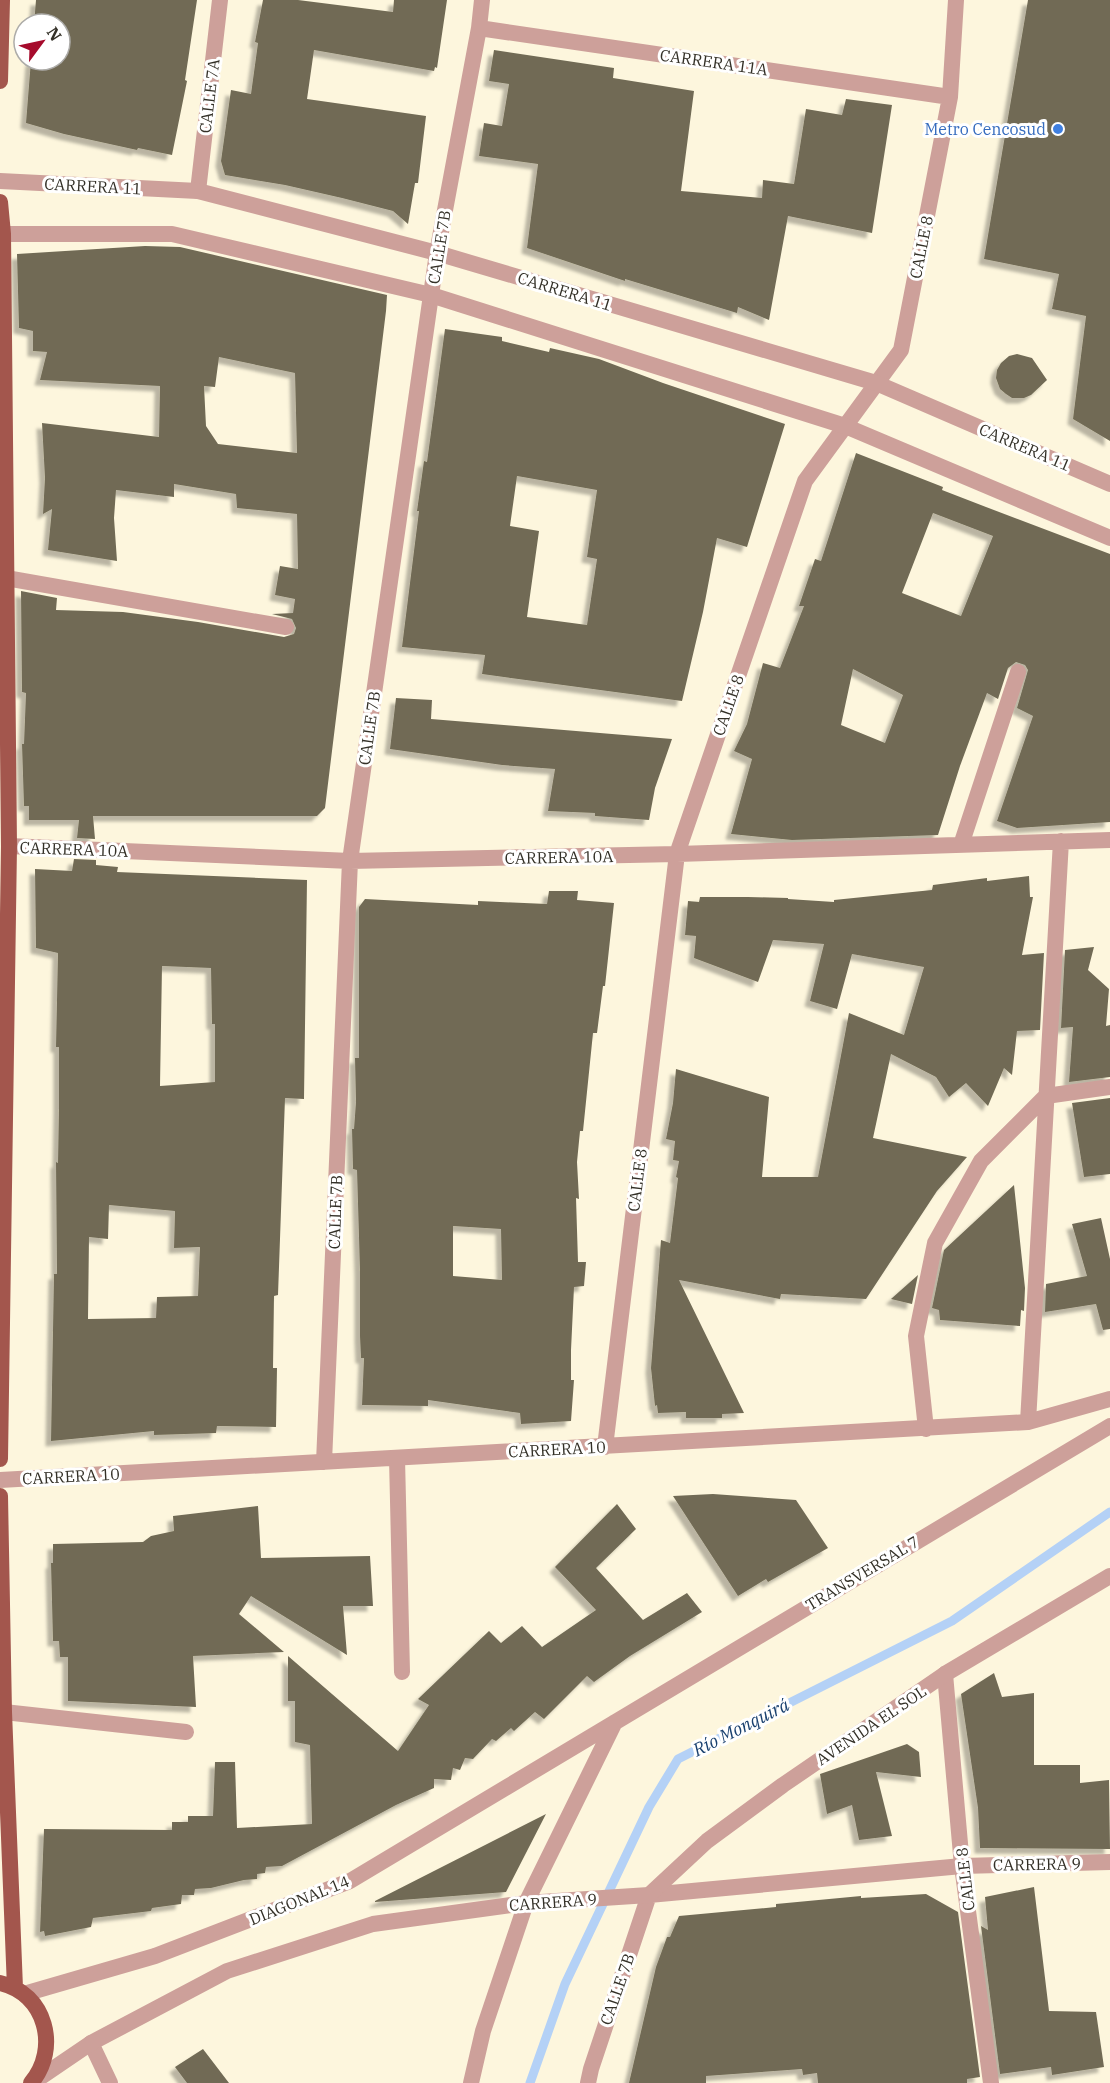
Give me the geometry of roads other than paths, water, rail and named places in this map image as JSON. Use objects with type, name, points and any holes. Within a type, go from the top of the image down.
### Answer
[{"type":"main road","points":[[0,81],[2,0]]},
{"type":"main road","points":[[0,202],[3,234],[9,846],[0,1459]]},
{"type":"main road","points":[[0,1496],[13,1989],[39,2011],[47,2033],[43,2066],[32,2083]]},
{"type":"street","name":"CALLE 7A","points":[[198,191],[220,0]]},
{"type":"street","name":"CALLE 7B","points":[[324,1462],[350,861],[437,253],[482,0]]},
{"type":"street","name":"CALLE 8","points":[[605,1447],[677,854],[805,481],[901,350],[950,97],[956,0]]},
{"type":"street","name":"CARRERA 11A","points":[[478,28],[950,97]]},
{"type":"street","name":"CARRERA 11","points":[[0,181],[198,191],[437,253],[876,383],[1110,484]]},
{"type":"street","points":[[3,234],[172,234],[431,295],[845,426],[1110,538]]},
{"type":"street","points":[[6,578],[286,627]]},
{"type":"street","points":[[962,845],[1018,672]]},
{"type":"street","name":"CARRERA 10A","points":[[9,846],[350,861],[677,854],[1110,840]]},
{"type":"street","points":[[1028,1422],[1061,841]]},
{"type":"street","points":[[926,1429],[916,1336],[935,1243],[981,1161],[1046,1096],[1110,1087]]},
{"type":"street","name":"CARRERA 10","points":[[0,1480],[1028,1422],[1110,1399]]},
{"type":"street","name":"TRANSVERSAL 7","points":[[615,1721],[1110,1426]]},
{"type":"street","points":[[397,1458],[402,1672]]},
{"type":"street","name":"AVENIDA EL SOL","points":[[642,1896],[707,1841],[783,1785],[945,1674],[1110,1576]]},
{"type":"street","name":"CALLE 8","points":[[945,1674],[963,1866],[991,2083]]},
{"type":"street","points":[[4,1712],[186,1732]]},
{"type":"street","points":[[471,2083],[483,2031],[526,1903],[615,1721]]},
{"type":"street","name":"DIAGONAL 14","points":[[13,1989],[155,1956],[350,1881],[615,1721]]},
{"type":"street","name":"CARRERA 9","points":[[32,2083],[92,2043],[227,1971],[374,1924],[526,1903],[642,1896],[963,1866],[1110,1862]]},
{"type":"street","name":"CALLE 7B","points":[[588,2083],[642,1896]]},
{"type":"street","points":[[92,2043],[110,2083]]},
{"type":"waterway","name":"Río Monquirá","points":[[530,2083],[565,1984],[649,1807],[678,1759],[952,1621],[1110,1512]]},
{"type":"place","name":"Metro Cencosud","points":[[1058,129]]}]
